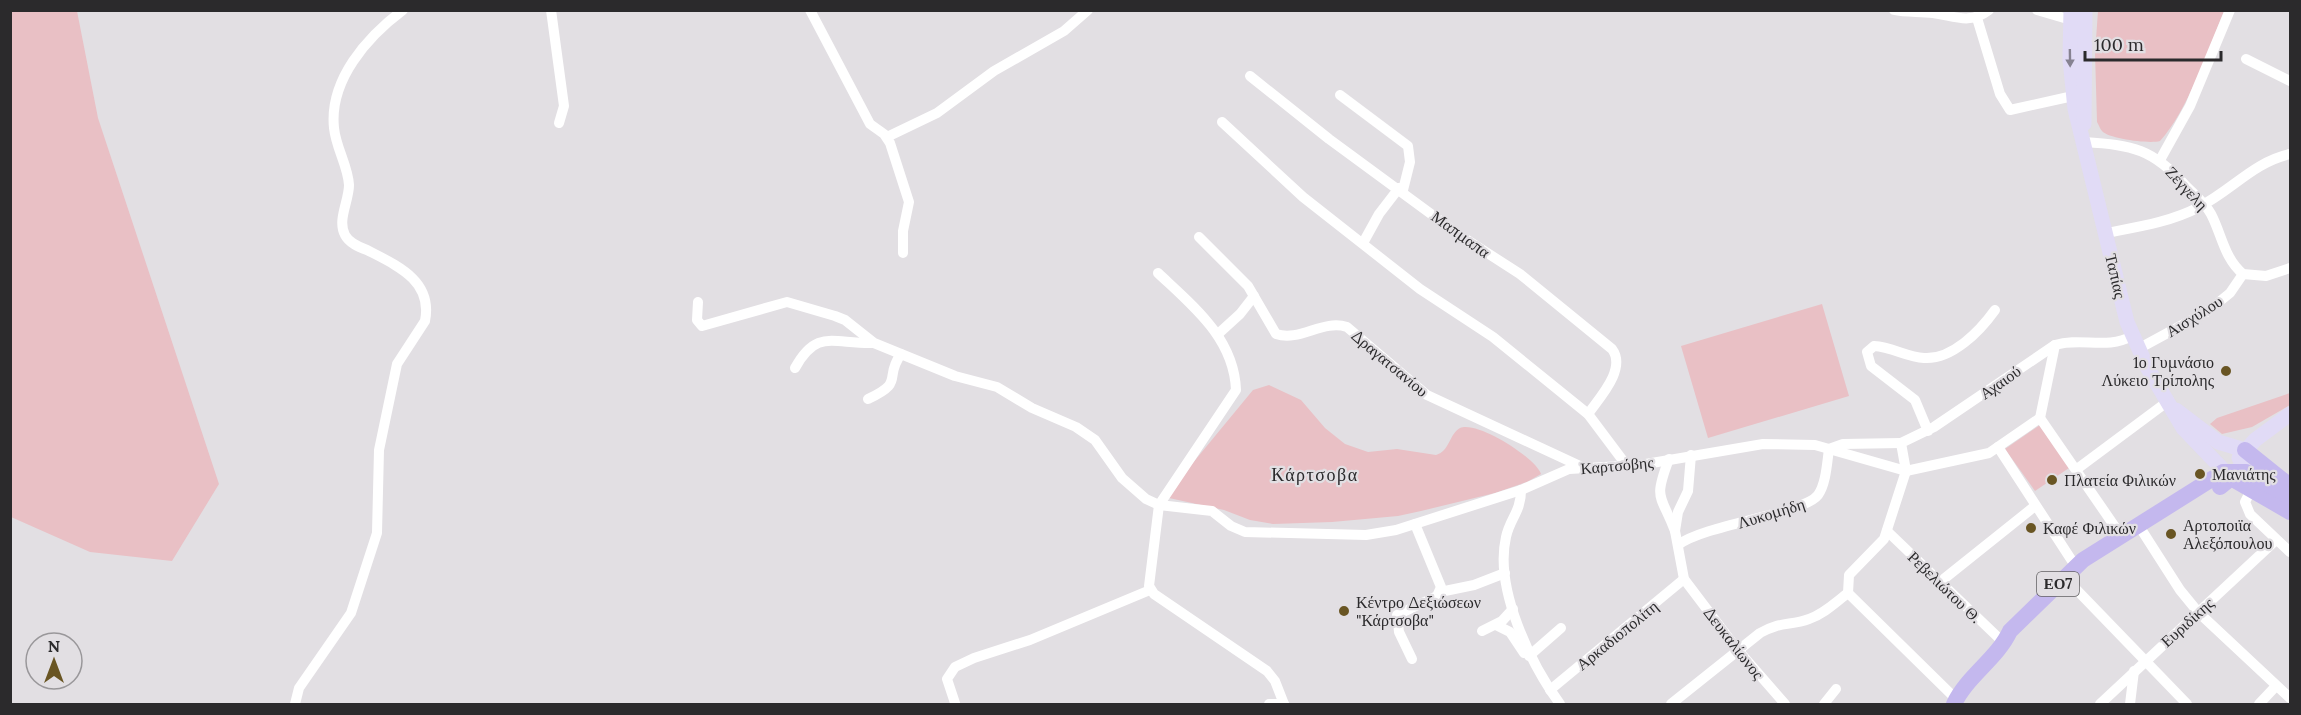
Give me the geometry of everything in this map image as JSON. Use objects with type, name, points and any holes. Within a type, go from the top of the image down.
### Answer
[{"type":"main road","points":[[2245,450],[2290,486]]},
{"type":"main road","points":[[2231,474],[2251,490],[2290,512]]},
{"type":"main road","points":[[2231,474],[2253,475],[2290,496]]},
{"type":"main road","name":"ΕΟ7","points":[[2004,643],[2017,638],[2071,584],[2093,566],[2142,531],[2231,474]]},
{"type":"main road","name":"ΕΟ7","points":[[1955,702],[2004,643],[2010,631],[2076,567],[2122,537],[2142,531]]},
{"type":"street","points":[[295,705],[299,688],[351,613],[355,602],[376,533],[379,450],[395,374],[401,356],[425,321],[427,312],[425,293],[418,284],[382,258],[353,243],[344,234],[343,219],[349,182],[334,128],[336,99],[353,62],[369,38],[403,10]]},
{"type":"street","points":[[551,10],[564,106],[559,123]]},
{"type":"street","points":[[810,10],[870,123],[887,137],[909,202],[903,231],[903,253]]},
{"type":"street","points":[[887,137],[937,113],[994,71],[1064,31],[1088,10]]},
{"type":"street","points":[[1894,10],[1932,12],[1961,20],[1977,18],[1989,10]]},
{"type":"street","points":[[2037,10],[2071,15],[2073,96],[2084,142]]},
{"type":"street","points":[[2084,142],[2085,10]]},
{"type":"street","points":[[2160,160],[2190,106],[2230,10]]},
{"type":"street","points":[[1977,18],[2000,94],[2010,111],[2073,96]]},
{"type":"street","points":[[2246,58],[2290,81]]},
{"type":"street","name":"Μαπμαπα","points":[[1250,76],[1329,139],[1401,189],[1461,236],[1520,274],[1612,349],[1617,357],[1615,371],[1588,414]]},
{"type":"street","points":[[1340,95],[1408,146],[1409,170],[1401,189],[1379,214],[1363,243]]},
{"type":"street","points":[[1222,122],[1303,197],[1420,289],[1493,337],[1588,414],[1627,466]]},
{"type":"street","name":"Ζέγγελη","points":[[2084,142],[2127,147],[2160,160],[2205,204],[2230,260],[2243,274]]},
{"type":"street","name":"Ταπίας","points":[[2084,142],[2135,343],[2183,428],[2231,474]]},
{"type":"street","points":[[2106,233],[2173,218],[2205,204],[2258,166],[2290,154]]},
{"type":"street","name":"Δραγατσανίου","points":[[1199,237],[1234,269],[1254,296],[1276,333],[1289,335],[1331,324],[1347,327],[1427,395],[1581,466]]},
{"type":"street","points":[[2243,274],[2266,276],[2290,268]]},
{"type":"street","points":[[1158,273],[1218,334],[1232,362],[1236,383],[1234,396],[1171,484],[1159,505],[1148,581],[1150,590],[1267,670],[1275,681],[1284,705],[1269,705]]},
{"type":"street","name":"Αισχύλου","points":[[2135,343],[2217,304],[2243,274]]},
{"type":"street","points":[[1218,334],[1240,314],[1254,296]]},
{"type":"street","points":[[698,302],[697,321],[702,326],[792,302],[845,320],[874,343],[955,376],[997,387],[1032,408],[1076,427],[1095,440],[1109,462],[1130,486],[1146,499],[1159,505]]},
{"type":"street","points":[[1928,430],[1915,400],[1871,366],[1867,352],[1874,346],[1882,346],[1923,358],[1939,357],[1953,350],[1985,325],[1995,310]]},
{"type":"street","name":"Αχαιού","points":[[1901,443],[1928,430],[2055,345],[2066,341],[2135,343]]},
{"type":"street","points":[[795,368],[806,349],[817,342],[874,343]]},
{"type":"street","points":[[2055,345],[2040,418],[2122,537]]},
{"type":"street","points":[[868,399],[890,387],[894,379],[893,366],[901,354]]},
{"type":"street","points":[[2077,469],[2167,402]]},
{"type":"street","name":"Ταπίας","points":[[2167,402],[2218,442],[2245,450]]},
{"type":"street","points":[[2231,474],[2245,450],[2290,414]]},
{"type":"street","name":"Καρτσόβης","points":[[1159,505],[1212,510],[1231,526],[1255,533],[1366,535],[1396,531],[1521,490],[1581,466],[1627,466],[1763,444],[1811,445],[1906,471],[1989,453],[2040,418]]},
{"type":"street","points":[[1829,450],[1843,444],[1901,443],[1906,471],[1887,531],[1884,539],[1849,575],[1848,592],[1955,702]]},
{"type":"street","points":[[1998,447],[2076,567]]},
{"type":"street","name":"Λυκομήδη","points":[[1678,544],[1702,533],[1794,507],[1815,498],[1821,490],[1829,450]]},
{"type":"street","points":[[1675,531],[1678,512],[1688,491],[1691,455]]},
{"type":"street","points":[[1669,459],[1659,484],[1659,497],[1675,531],[1684,579]]},
{"type":"street","points":[[1521,490],[1519,510],[1506,538],[1505,573],[1513,609],[1529,656],[1560,705]]},
{"type":"street","points":[[2251,490],[2246,499],[2247,508],[2290,552]]},
{"type":"street","points":[[1940,582],[2035,506]]},
{"type":"street","points":[[1415,524],[1440,579],[1440,591]]},
{"type":"street","name":"Ρεβελιώτου Θ.","points":[[1887,531],[2004,643]]},
{"type":"street","points":[[2142,531],[2180,590],[2198,612],[2290,698]]},
{"type":"street","name":"Ευριδίκης","points":[[2100,705],[2145,660],[2276,540]]},
{"type":"street","points":[[1412,659],[1399,632],[1397,615],[1440,591],[1474,585],[1505,573]]},
{"type":"street","name":"Δευκαλίωνος","points":[[1684,579],[1737,650],[1785,705]]},
{"type":"street","name":"Αρκαδιοπολίτη","points":[[1550,690],[1684,579]]},
{"type":"street","points":[[2071,584],[2187,705]]},
{"type":"street","points":[[955,703],[947,679],[955,667],[1030,640],[1150,590]]},
{"type":"street","points":[[1677,702],[1737,650],[1776,624],[1807,620],[1818,615],[1848,592]]},
{"type":"street","points":[[1482,632],[1496,625],[1513,609]]},
{"type":"street","points":[[1496,625],[1510,632],[1522,652],[1529,656]]},
{"type":"street","points":[[1529,656],[1561,628]]},
{"type":"street","points":[[2130,705],[2134,671]]},
{"type":"street","points":[[2259,705],[2276,686]]},
{"type":"street","points":[[1824,705],[1836,689]]},
{"type":"shaded area","points":[[11,10],[77,11],[98,118],[219,484],[172,561],[90,552],[11,517]]},
{"type":"shaded area","points":[[2098,11],[2224,11],[2188,97],[2170,129],[2160,141],[2139,141],[2106,134],[2097,122],[2095,53]]},
{"type":"shaded area","points":[[1822,304],[1849,396],[1708,438],[1681,346]]},
{"type":"shaded area","points":[[1269,385],[1301,400],[1325,428],[1345,444],[1368,452],[1397,449],[1436,455],[1444,450],[1456,431],[1468,427],[1492,435],[1518,450],[1537,467],[1541,474],[1527,482],[1495,493],[1421,511],[1398,516],[1332,522],[1273,524],[1169,498],[1173,487],[1253,390]]},
{"type":"shaded area","points":[[2290,393],[2290,405],[2252,427],[2222,434],[2210,424],[2217,418]]},
{"type":"shaded area","points":[[2040,425],[2069,468],[2035,491],[2005,449]]},
{"type":"place","name":"1ο Γυμνάσιο Λύκειο Τρίπολης","points":[[2226,371]]},
{"type":"place","name":"Μανιάτης","points":[[2200,474]]},
{"type":"place","name":"Πλατεία Φιλικών","points":[[2052,480]]},
{"type":"place","name":"Καφέ Φιλικών","points":[[2031,528]]},
{"type":"place","name":"Αρτοποιϊα Αλεξόπουλου","points":[[2171,534]]},
{"type":"place","name":"Κέντρο Δεξιώσεων \"Κάρτσοβα\"","points":[[1344,611]]},
{"type":"district","name":"Κάρτσοβα","points":[[1315,475]]}]
